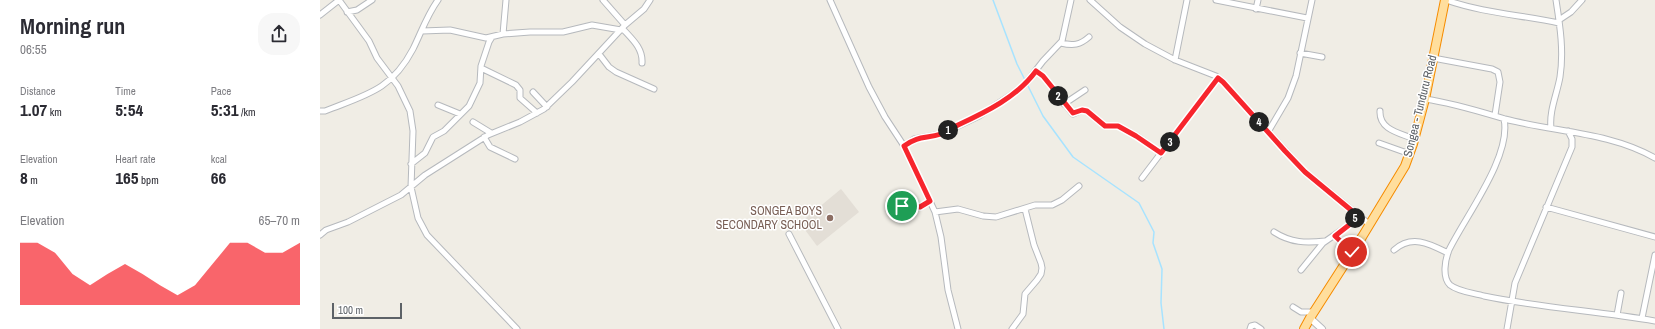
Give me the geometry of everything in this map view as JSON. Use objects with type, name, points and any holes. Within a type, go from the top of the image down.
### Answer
[{"type":"highway","name":"Songea - Tunduru Road","points":[[1304,329],[1405,166],[1410,154],[1425,99],[1446,0]]},
{"type":"street","points":[[320,15],[339,0],[363,32],[377,58],[393,78],[410,111],[413,131],[411,187],[418,218],[427,235],[517,329]]},
{"type":"street","points":[[347,12],[356,10],[372,0]]},
{"type":"street","points":[[320,111],[325,111],[363,97],[375,91],[393,78],[404,65],[422,31],[429,13],[438,0]]},
{"type":"street","points":[[503,34],[506,0]]},
{"type":"street","points":[[603,0],[639,48],[642,55],[642,63]]},
{"type":"street","points":[[320,235],[326,230],[348,222],[394,199],[426,175],[484,137],[516,124],[547,107],[650,0]]},
{"type":"street","points":[[830,0],[872,94],[904,146],[935,212],[941,237],[948,290],[958,329]]},
{"type":"street","points":[[904,146],[914,139],[941,134],[979,116],[1014,93],[1026,83],[1043,61],[1061,43],[1066,28],[1071,0]]},
{"type":"street","points":[[1090,0],[1120,27],[1145,44],[1175,60],[1218,78],[1223,82],[1305,172],[1369,224]]},
{"type":"street","points":[[1175,60],[1187,0]]},
{"type":"street","points":[[1216,0],[1307,18]]},
{"type":"street","points":[[1256,9],[1258,0]]},
{"type":"street","points":[[1268,132],[1290,92],[1296,76],[1312,0]]},
{"type":"street","points":[[1446,0],[1513,16],[1559,22],[1582,0]]},
{"type":"street","points":[[1551,128],[1550,120],[1558,88],[1563,47],[1556,0]]},
{"type":"street","points":[[422,31],[450,30],[480,37],[492,37],[503,34],[563,32],[592,24],[623,28]]},
{"type":"street","points":[[411,164],[425,153],[434,138],[444,131],[468,106],[480,83],[481,68],[492,37]]},
{"type":"street","points":[[1061,43],[1076,45],[1089,37]]},
{"type":"street","points":[[1300,53],[1322,57]]},
{"type":"street","points":[[599,54],[609,67],[616,72],[654,89]]},
{"type":"street","points":[[1433,58],[1492,69],[1498,72],[1500,82],[1495,115]]},
{"type":"street","points":[[481,68],[516,85],[520,90],[520,98],[537,113]]},
{"type":"street","points":[[1036,71],[1043,76],[1073,114],[1082,110],[1087,111],[1105,126],[1118,126],[1161,153]]},
{"type":"street","points":[[1142,178],[1218,78]]},
{"type":"street","points":[[1064,104],[1084,90]]},
{"type":"street","points":[[533,92],[547,107]]},
{"type":"street","points":[[1425,99],[1471,108],[1504,118],[1623,144],[1655,158]]},
{"type":"street","points":[[438,105],[460,114]]},
{"type":"street","points":[[1380,111],[1381,120],[1385,127],[1414,139]]},
{"type":"street","points":[[1504,118],[1505,131],[1498,158],[1485,188],[1448,253],[1445,277],[1448,282],[1453,287],[1464,291],[1511,302],[1655,320]]},
{"type":"street","points":[[473,122],[490,134]]},
{"type":"street","points":[[1507,329],[1515,283],[1572,147],[1572,139],[1568,131]]},
{"type":"street","points":[[484,137],[490,147],[515,159]]},
{"type":"street","points":[[1379,143],[1410,154]]},
{"type":"street","points":[[935,212],[958,209],[983,216],[996,217],[1035,205],[1052,205],[1062,200],[1079,186]]},
{"type":"street","points":[[896,203],[904,207],[920,207],[930,201]]},
{"type":"street","points":[[1546,207],[1655,237]]},
{"type":"street","points":[[1012,329],[1023,314],[1025,294],[1041,274],[1042,268],[1034,245],[1025,209]]},
{"type":"street","points":[[1301,270],[1326,241],[1349,225],[1357,215]]},
{"type":"street","points":[[1274,232],[1291,240],[1308,243],[1326,241]]},
{"type":"street","points":[[789,234],[816,289],[838,329]]},
{"type":"street","points":[[1335,236],[1352,252]]},
{"type":"street","points":[[1394,250],[1399,245],[1407,242],[1421,242],[1448,253]]},
{"type":"street","points":[[1642,318],[1655,255]]},
{"type":"street","points":[[1617,315],[1621,293]]},
{"type":"street","points":[[1293,307],[1301,312],[1312,315],[1322,329]]},
{"type":"street","points":[[1250,329],[1251,326],[1254,325],[1261,329]]},
{"type":"shaded area","name":"SONGEA BOYS SECONDARY SCHOOL","points":[[841,189],[859,212],[817,246],[800,223]]},
{"type":"waterway","points":[[993,0],[1017,64],[1043,116],[1073,157],[1139,203],[1154,232],[1153,243],[1162,269],[1161,303],[1164,329]]},
{"type":"place","name":"SONGEA BOYS SECONDARY SCHOOL","points":[[830,218]]},
{"type":"route","points":[[902,206],[922,207],[930,201],[904,146],[914,139],[941,134],[979,116],[1014,93],[1026,83],[1036,71],[1043,76],[1073,114],[1082,110],[1087,111],[1105,126],[1118,126],[1161,153],[1218,78],[1305,172],[1357,215],[1349,225],[1335,236],[1352,252]]}]
